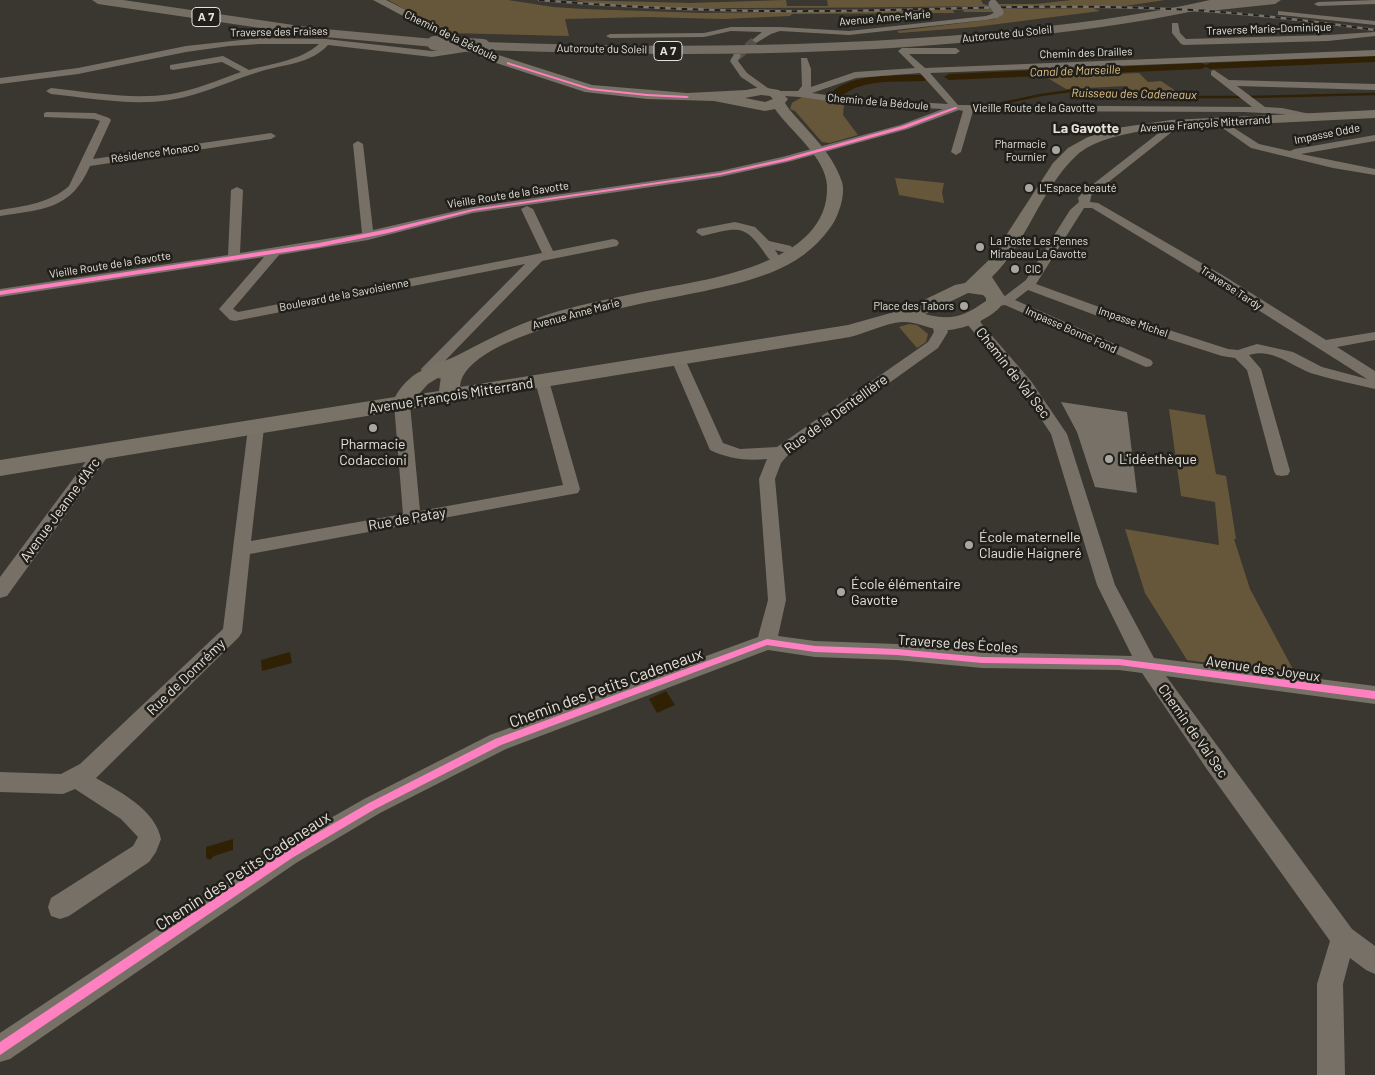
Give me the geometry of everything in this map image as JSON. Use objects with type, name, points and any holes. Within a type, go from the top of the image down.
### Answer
[{"type":"highway","name":"Autoroute du Soleil","points":[[98,0],[314,32],[430,39]]},
{"type":"highway","name":"Autoroute du Soleil","points":[[150,0],[475,44],[673,51],[853,46],[1018,33],[1226,0]]},
{"type":"highway","points":[[1180,8],[1275,0]]},
{"type":"street","name":"Chemin de la Bédoule","points":[[378,0],[527,70],[590,89],[648,95],[702,96],[749,93],[780,97],[956,108]]},
{"type":"street","points":[[941,14],[998,13],[994,2]]},
{"type":"street","points":[[1318,4],[1375,2]]},
{"type":"street","name":"Traverse Marie-Dominique","points":[[1180,8],[1176,32],[1184,42],[1328,38],[1375,34]]},
{"type":"street","name":"Avenue Anne-Marie","points":[[756,40],[773,30],[787,28],[835,34],[879,31],[970,20],[998,13]]},
{"type":"street","points":[[1281,13],[1375,23]]},
{"type":"street","points":[[872,22],[879,31]]},
{"type":"street","points":[[647,26],[614,36],[704,35],[731,30],[773,30]]},
{"type":"street","name":"Traverse des Fraises","points":[[0,81],[78,71],[176,51],[229,44],[326,42],[415,53],[448,52],[475,44]]},
{"type":"street","points":[[51,91],[138,98],[168,97],[194,92],[249,72],[310,55],[321,48],[326,42]]},
{"type":"street","points":[[956,51],[902,51],[920,70],[929,76],[956,108]]},
{"type":"street","points":[[737,56],[734,61],[749,93],[780,97],[807,86],[807,69],[804,60]]},
{"type":"street","points":[[173,67],[223,59],[249,72]]},
{"type":"street","name":"Chemin des Drailles","points":[[780,97],[864,74],[920,70],[1374,59]]},
{"type":"street","points":[[1214,73],[1263,110]]},
{"type":"street","points":[[1228,82],[1375,87]]},
{"type":"street","name":"Avenue Anne Marie","points":[[402,404],[408,391],[429,373],[470,357],[520,330],[539,323],[622,302],[718,283],[787,258],[816,237],[830,217],[835,186],[820,150],[789,118],[780,97]]},
{"type":"street","name":"Vieille Route de la Gavotte","points":[[0,293],[368,236],[473,210],[720,174],[904,127],[956,108],[1263,110],[1282,111],[1307,116]]},
{"type":"street","points":[[956,152],[969,108]]},
{"type":"street","name":"Avenue François Mitterrand","points":[[0,468],[850,332],[901,316],[930,319],[952,325],[974,316],[998,292],[997,262],[1058,166],[1073,151],[1093,140],[1117,132],[1170,124],[1375,114]]},
{"type":"street","name":"Résidence Monaco","points":[[0,213],[48,202],[66,195],[75,186],[106,120],[95,116],[47,115]]},
{"type":"street","points":[[1220,122],[1255,146],[1374,172]]},
{"type":"street","points":[[998,292],[1078,206],[1086,204],[1084,198],[1087,194],[1169,129],[1170,124]]},
{"type":"street","points":[[224,129],[225,143]]},
{"type":"street","name":"Résidence Monaco","points":[[86,164],[271,136]]},
{"type":"street","name":"Impasse Odde","points":[[1285,154],[1375,138]]},
{"type":"street","points":[[358,144],[368,236]]},
{"type":"street","points":[[218,260],[233,193],[234,258]]},
{"type":"street","name":"Avenue Anne Marie","points":[[689,288],[776,250],[806,234],[833,201]]},
{"type":"street","name":"Traverse Tardy","points":[[1086,204],[1110,214],[1375,377]]},
{"type":"street","points":[[450,397],[448,384],[450,376],[429,373],[428,369],[544,256],[527,209]]},
{"type":"street","points":[[702,232],[740,224],[748,226],[776,250],[786,254],[758,270]]},
{"type":"street","name":"Boulevard de la Savoisienne","points":[[270,252],[226,309],[235,317],[613,243]]},
{"type":"street","points":[[229,295],[270,252]]},
{"type":"street","name":"Avenue François Mitterrand","points":[[930,319],[998,292]]},
{"type":"street","name":"Impasse Michel","points":[[998,292],[1117,318],[1227,353],[1239,354],[1257,348],[1280,353],[1288,355],[1317,370],[1375,385]]},
{"type":"street","name":"Impasse Bonne Fond","points":[[998,292],[1146,363]]},
{"type":"street","name":"Chemin de Val Sec","points":[[974,316],[974,324],[1026,384],[1059,434],[1088,521],[1106,585],[1147,665],[1214,761],[1343,938],[1375,960]]},
{"type":"street","name":"Rue de la Dentellière","points":[[767,642],[777,600],[767,478],[773,462],[781,452],[933,345],[941,332],[930,319]]},
{"type":"street","points":[[1324,345],[1375,336]]},
{"type":"street","points":[[1239,354],[1254,369],[1282,471]]},
{"type":"street","name":"Avenue Anne Marie","points":[[450,376],[470,357]]},
{"type":"street","points":[[678,359],[716,446],[726,453],[736,454],[781,452]]},
{"type":"street","name":"Rue de Patay","points":[[243,549],[572,489],[542,381]]},
{"type":"street","points":[[402,404],[412,518]]},
{"type":"street","name":"Rue de Domrémy","points":[[77,778],[88,771],[232,632],[256,428]]},
{"type":"street","name":"Avenue Jeanne d'Arc","points":[[0,591],[102,452]]},
{"type":"street","name":"Traverse des Écoles","points":[[767,642],[808,649],[897,652],[982,660],[1119,662],[1147,665]]},
{"type":"street","name":"Chemin des Petits Cadeneaux","points":[[0,1049],[288,855],[372,806],[498,742],[767,642]]},
{"type":"street","name":"Avenue des Joyeux","points":[[1147,665],[1375,695]]},
{"type":"street","points":[[0,782],[63,784],[77,778],[130,811],[148,835],[149,844],[141,854],[60,907]]},
{"type":"street","points":[[1331,1075],[1330,984],[1343,938]]},
{"type":"shaded area","points":[[388,0],[508,0],[553,7],[583,9],[703,13],[992,9],[994,12],[953,10],[954,13],[792,14],[790,16],[723,19],[647,17],[565,19],[569,36],[449,33]]},
{"type":"shaded area","points":[[575,0],[690,3],[786,0],[787,6],[828,6],[827,0],[981,0],[983,4],[990,6],[636,8]]},
{"type":"shaded area","points":[[1072,0],[1165,0],[1125,6],[998,7],[996,4],[1036,4]]},
{"type":"shaded area","points":[[1093,8],[1100,11],[975,27],[899,33],[897,31],[995,19],[1002,15],[999,9]]},
{"type":"shaded area","points":[[1139,73],[1148,82],[1161,81],[1179,93],[1131,91],[1127,86],[1066,89],[1046,77]]},
{"type":"shaded area","points":[[802,97],[844,103],[843,115],[858,135],[830,143],[822,142],[795,111],[790,109],[792,103]]},
{"type":"shaded area","points":[[895,178],[944,183],[942,192],[944,203],[899,195]]},
{"type":"shaded area","points":[[909,324],[917,325],[928,334],[926,342],[917,348],[899,327]]},
{"type":"shaded area","points":[[1169,409],[1205,415],[1216,474],[1226,476],[1236,539],[1234,539],[1250,589],[1296,675],[1187,660],[1145,593],[1125,529],[1219,545],[1215,502],[1181,496]]},
{"type":"shaded area","points":[[290,652],[292,663],[262,671],[261,660]]},
{"type":"shaded area","points":[[666,691],[675,705],[657,713],[649,699]]},
{"type":"shaded area","points":[[233,839],[233,850],[214,856],[210,860],[206,858],[206,847]]},
{"type":"building","name":"L'idéethèque","points":[[1061,402],[1127,412],[1137,493],[1095,487],[1077,432]]},
{"type":"waterway","name":"Canal de Marseille","points":[[1210,66],[1375,59]]},
{"type":"waterway","name":"Canal de Marseille","points":[[949,77],[1201,66]]},
{"type":"waterway","name":"Canal de Marseille","points":[[833,96],[854,85],[865,82],[924,78]]},
{"type":"waterway","name":"Ruisseau des Cadeneaux","points":[[994,105],[1070,91],[1182,94],[1190,97],[1245,97]]},
{"type":"waterway","name":"Ruisseau des Cadeneaux","points":[[1248,97],[1375,94]]},
{"type":"tunnel","points":[[737,56],[756,40]]},
{"type":"railway","points":[[539,0],[753,11],[1025,7],[1145,8],[1260,16],[1375,30]]},
{"type":"cycle path","points":[[508,63],[590,89],[687,97]]},
{"type":"cycle path","points":[[0,293],[319,245],[388,231],[473,210],[720,174],[784,160],[904,127],[956,108]]},
{"type":"cycle path","points":[[0,1049],[288,855],[372,806],[498,742],[767,642],[815,649],[897,652],[982,660],[1119,662],[1375,695]]},
{"type":"place","name":"Pharmacie Fournier","points":[[1056,150]]},
{"type":"place","name":"L'Espace beauté","points":[[1029,188]]},
{"type":"place","name":"La Poste Les Pennes Mirabeau La Gavotte","points":[[980,247]]},
{"type":"place","name":"CIC","points":[[1015,269]]},
{"type":"place","name":"Place des Tabors","points":[[964,306]]},
{"type":"place","name":"Pharmacie Codaccioni","points":[[373,428]]},
{"type":"place","name":"L'idéethèque","points":[[1109,459]]},
{"type":"place","name":"École maternelle Claudie Haigneré","points":[[969,545]]},
{"type":"place","name":"École élémentaire Gavotte","points":[[841,592]]},
{"type":"district","name":"La Gavotte","points":[[1086,128]]}]
